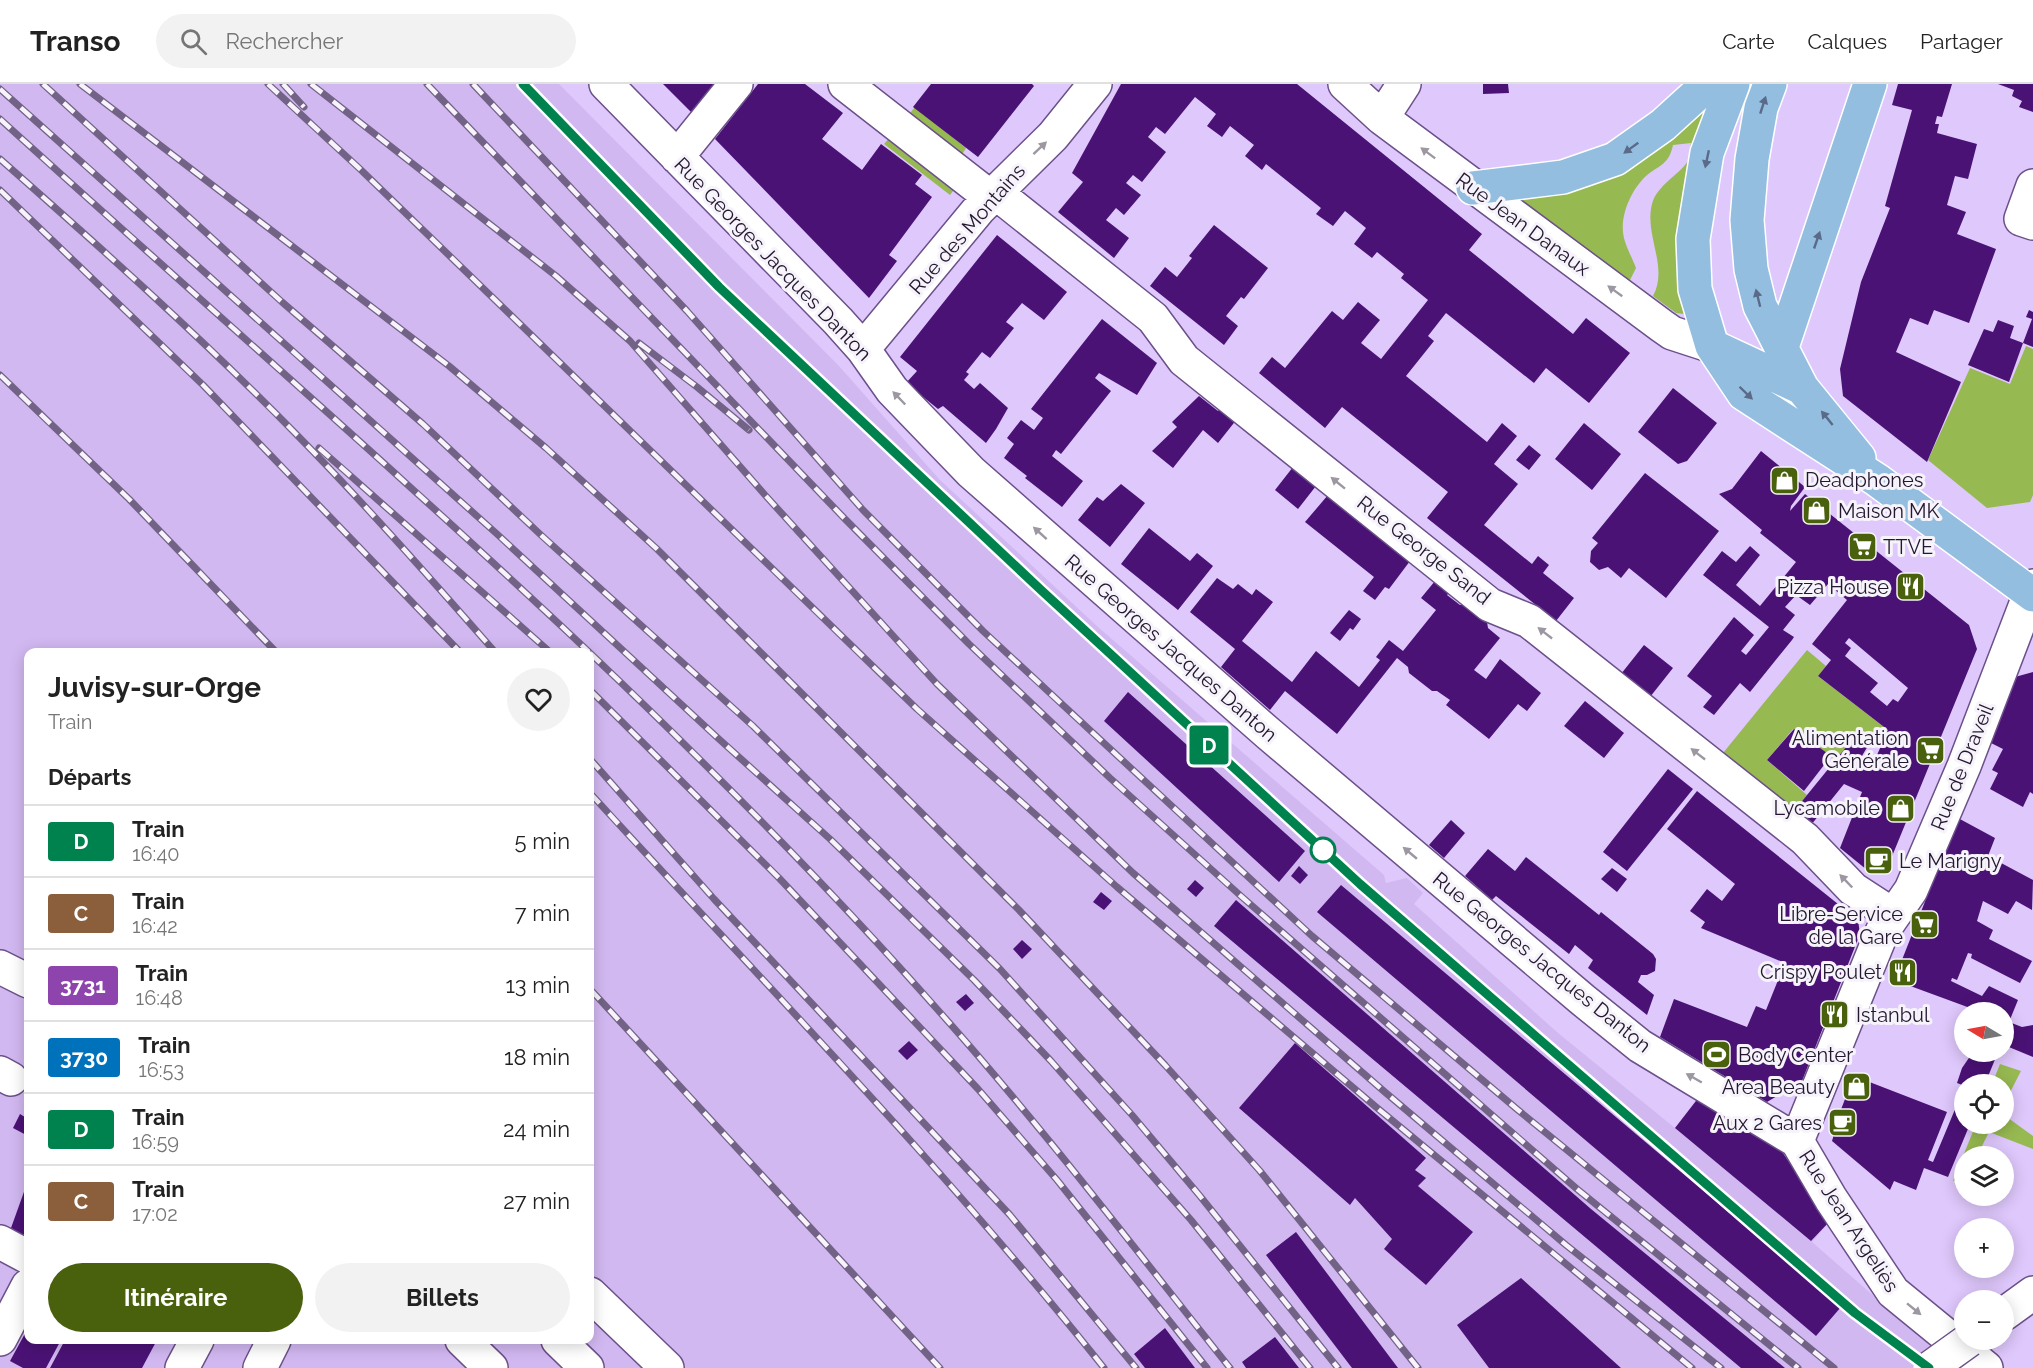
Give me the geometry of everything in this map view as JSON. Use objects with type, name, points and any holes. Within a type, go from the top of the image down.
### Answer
[{"type":"main road","points":[[1473,188],[1563,177],[1615,159],[1663,125],[1708,84]]},
{"type":"main road","points":[[1732,84],[1707,153],[1693,239],[1695,289],[1712,346],[1744,394],[1877,480],[2032,591]]},
{"type":"main road","points":[[1770,84],[1761,108],[1752,159],[1747,220],[1751,269],[1760,306],[1802,388],[1877,480]]},
{"type":"main road","points":[[1782,347],[1870,84]]},
{"type":"main road","points":[[1712,346],[1802,388]]},
{"type":"street","name":"Rue Georges Jacques Danton","points":[[606,84],[863,349],[892,390],[971,472],[1269,734],[1582,1000],[1640,1046],[1797,1141]]},
{"type":"street","points":[[677,157],[736,84]]},
{"type":"street","name":"Rue George Sand","points":[[845,84],[1153,318],[1184,360],[1490,605],[1529,621],[1539,628],[1805,839],[1853,889],[1893,915]]},
{"type":"street","name":"Rue des Montains","points":[[863,349],[992,194],[1053,136],[1095,84]]},
{"type":"street","name":"Rue Jean Danaux","points":[[1345,84],[1382,118],[1473,188],[1672,333],[1712,346]]},
{"type":"street","points":[[1382,118],[1404,84]]},
{"type":"street","points":[[2033,186],[2021,219],[2033,223]]},
{"type":"street","name":"Rue de Draveil","points":[[1797,1141],[1882,932],[1911,890],[1972,745],[2032,591]]},
{"type":"street","points":[[0,967],[24,979]]},
{"type":"street","name":"Rue Jean Argeliès","points":[[1797,1141],[1831,1199],[1893,1292],[1986,1368]]},
{"type":"street","points":[[0,1242],[24,1255]]},
{"type":"street","points":[[2014,1307],[2033,1293]]},
{"type":"street","points":[[0,1339],[24,1294]]},
{"type":"street","points":[[594,1298],[667,1368]]},
{"type":"street","points":[[182,1368],[195,1344]]},
{"type":"street","points":[[260,1368],[272,1344]]},
{"type":"street","points":[[466,1344],[491,1368]]},
{"type":"street","points":[[562,1344],[586,1368]]},
{"type":"street","points":[[1930,1368],[1955,1350]]},
{"type":"shaded area","points":[[0,84],[559,84],[839,366],[939,479],[1098,627],[1384,875],[1386,883],[1407,878],[1423,893],[1414,904],[1558,1033],[1675,1128],[1699,1097],[1778,1146],[1830,1221],[1812,1242],[1956,1368],[0,1368]]},
{"type":"green space","points":[[1709,102],[1678,250],[1677,280],[1686,307],[1684,314],[1676,313],[1653,296],[1657,285],[1658,262],[1650,216],[1658,191],[1688,161],[1691,143],[1673,145],[1666,161],[1641,181],[1628,202],[1623,232],[1626,246],[1636,268],[1630,280],[1521,202],[1525,193],[1616,173],[1659,148]]},
{"type":"green space","points":[[915,107],[966,148],[961,156],[906,118]]},
{"type":"green space","points":[[891,136],[956,187],[950,195],[884,144]]},
{"type":"green space","points":[[2026,346],[2033,349],[2033,495],[2030,502],[1987,508],[1928,460],[1970,368],[2010,384]]},
{"type":"green space","points":[[1807,650],[1826,666],[1818,676],[1888,730],[1881,746],[1860,730],[1835,761],[1793,729],[1767,760],[1807,795],[1794,811],[1723,753]]},
{"type":"green space","points":[[2000,1064],[2021,1071],[2014,1085],[2014,1074],[1996,1074]]},
{"type":"green space","points":[[2014,1122],[2033,1136],[2033,1149],[1994,1134],[2014,1134]]},
{"type":"green space","points":[[1972,1134],[1988,1134],[1982,1146],[1967,1146]]},
{"type":"building","points":[[663,84],[717,84],[693,114]]},
{"type":"building","points":[[758,84],[805,84],[843,113],[822,139],[862,170],[881,144],[922,175],[915,184],[932,197],[889,255],[897,261],[869,298],[715,139]]},
{"type":"building","points":[[931,84],[1032,84],[1034,86],[978,157],[913,107]]},
{"type":"building","points":[[1121,84],[1297,84],[1482,234],[1469,250],[1573,334],[1586,318],[1630,353],[1589,403],[1546,368],[1534,383],[1446,313],[1428,336],[1434,341],[1406,376],[1487,442],[1502,423],[1517,436],[1494,464],[1518,484],[1484,525],[1532,564],[1538,556],[1549,565],[1543,573],[1574,598],[1556,621],[1427,518],[1448,492],[1342,407],[1325,428],[1259,373],[1272,357],[1285,368],[1332,311],[1343,320],[1358,302],[1380,320],[1361,343],[1381,359],[1428,300],[1401,278],[1404,274],[1377,252],[1372,258],[1354,244],[1366,228],[1345,211],[1333,226],[1316,214],[1321,208],[1266,164],[1262,170],[1245,156],[1254,145],[1230,126],[1222,137],[1207,126],[1216,114],[1195,97],[1165,134],[1156,127],[1148,137],[1166,152],[1142,182],[1133,175],[1126,183],[1141,195],[1124,215],[1116,208],[1106,220],[1129,238],[1114,258],[1058,212],[1083,182],[1072,173]]},
{"type":"building","points":[[1483,84],[1508,84],[1509,93],[1483,94]]},
{"type":"building","points":[[1898,84],[1952,84],[1942,117],[1937,116],[1935,124],[1939,124],[1937,133],[1977,144],[1968,179],[1955,176],[1947,205],[1966,212],[1957,234],[1996,249],[1969,323],[1934,310],[1928,325],[1910,318],[1896,352],[1961,382],[1927,462],[1843,396],[1840,369],[1861,282],[1890,208],[1885,206],[1912,110],[1892,105]]},
{"type":"building","points":[[1998,84],[2033,84],[2033,112],[2019,107],[2022,101],[2012,96],[2014,90]]},
{"type":"building","points":[[1214,225],[1268,268],[1244,299],[1241,297],[1226,316],[1238,326],[1224,345],[1150,286],[1165,267],[1177,277],[1192,258],[1189,256]]},
{"type":"building","points":[[997,235],[1067,292],[1044,320],[1022,303],[1006,322],[1014,328],[990,358],[982,352],[966,372],[969,374],[964,380],[974,389],[980,383],[1008,408],[986,443],[943,406],[938,409],[906,383],[917,371],[900,357]]},
{"type":"building","points":[[2029,310],[2033,312],[2033,347],[2023,343],[2032,319],[2026,317]]},
{"type":"building","points":[[1102,319],[1157,363],[1137,395],[1099,373],[1095,378],[1111,391],[1061,454],[1056,450],[1052,456],[1083,481],[1062,507],[1004,458],[1014,444],[1007,438],[1021,420],[1034,430],[1043,418],[1031,409]]},
{"type":"building","points":[[1998,320],[2014,326],[2010,338],[2023,343],[2009,382],[1968,365],[1984,329],[1993,332]]},
{"type":"building","points":[[1673,388],[1717,423],[1687,461],[1678,464],[1638,432]]},
{"type":"building","points":[[1199,396],[1218,411],[1222,406],[1237,419],[1218,443],[1203,430],[1173,468],[1152,451],[1177,427],[1172,422]]},
{"type":"building","points":[[1584,423],[1621,454],[1592,490],[1555,459]]},
{"type":"building","points":[[1529,445],[1541,455],[1529,470],[1516,460]]},
{"type":"building","points":[[1761,451],[1805,487],[1791,506],[1790,511],[1805,494],[1969,625],[1977,649],[1886,871],[1872,874],[1840,848],[1862,792],[1844,784],[1811,825],[1794,811],[1860,730],[1872,739],[1856,766],[1870,771],[1888,730],[1818,676],[1831,660],[1812,644],[1847,600],[1828,584],[1810,605],[1796,595],[1785,607],[1795,615],[1783,630],[1794,637],[1792,640],[1750,692],[1740,683],[1714,715],[1703,707],[1712,696],[1687,676],[1734,617],[1754,635],[1741,651],[1746,655],[1769,627],[1703,575],[1722,551],[1736,562],[1750,546],[1760,555],[1736,585],[1760,606],[1796,562],[1760,533],[1762,530],[1719,494],[1732,489]],"holes":[[[1849,638],[1908,688],[1898,702],[1893,699],[1887,706],[1870,692],[1878,683],[1845,656],[1851,648],[1845,643]]]},
{"type":"building","points":[[1293,467],[1316,486],[1298,509],[1275,490]]},
{"type":"building","points":[[1645,473],[1719,531],[1666,598],[1629,568],[1621,578],[1608,567],[1599,570],[1590,562],[1591,551],[1598,543],[1592,538]]},
{"type":"building","points":[[1121,484],[1145,503],[1110,547],[1078,520],[1097,497],[1103,501]]},
{"type":"building","points":[[1328,495],[1410,561],[1389,589],[1385,587],[1375,600],[1363,591],[1374,577],[1305,522]]},
{"type":"building","points":[[1149,528],[1190,561],[1197,553],[1213,566],[1178,610],[1121,564]]},
{"type":"building","points":[[1217,578],[1233,589],[1238,584],[1252,595],[1256,589],[1273,602],[1242,641],[1292,682],[1316,651],[1359,687],[1380,660],[1376,657],[1389,640],[1403,651],[1436,610],[1421,598],[1435,581],[1449,593],[1447,595],[1487,622],[1488,628],[1500,638],[1474,670],[1486,679],[1500,659],[1541,693],[1527,711],[1518,704],[1489,739],[1446,705],[1450,700],[1437,691],[1432,691],[1409,673],[1408,667],[1397,658],[1337,734],[1285,691],[1270,710],[1221,667],[1235,649],[1190,612]]},
{"type":"building","points":[[1349,610],[1361,619],[1353,630],[1350,628],[1340,641],[1330,633]]},
{"type":"building","points":[[1644,645],[1673,668],[1650,697],[1621,674]]},
{"type":"building","points":[[2033,672],[2033,794],[2030,792],[2023,807],[1990,789],[1998,773],[1992,770],[2003,749],[1989,742],[2015,677]]},
{"type":"building","points":[[1128,692],[1305,851],[1279,882],[1104,721]]},
{"type":"building","points":[[1585,701],[1624,733],[1604,758],[1564,726]]},
{"type":"building","points":[[1794,729],[1831,756],[1804,791],[1767,760]]},
{"type":"building","points":[[1668,769],[1693,789],[1627,871],[1603,852]]},
{"type":"building","points":[[1697,791],[1858,920],[1860,934],[1802,1081],[1767,1102],[1660,1037],[1674,999],[1747,1027],[1756,1006],[1766,1010],[1785,963],[1701,928],[1705,922],[1690,911],[1707,889],[1722,901],[1735,884],[1667,829]]},
{"type":"building","points":[[1958,818],[1995,838],[1988,856],[2033,880],[2032,910],[2016,901],[2008,914],[1983,901],[1977,921],[1993,930],[1989,939],[2032,961],[2020,983],[1971,958],[1972,954],[1968,953],[1957,980],[1952,978],[1951,981],[1982,996],[1989,986],[2018,1000],[2014,1010],[2014,1002],[1954,1002],[1894,980]]},
{"type":"building","points":[[1451,820],[1465,833],[1444,858],[1429,845]]},
{"type":"building","points":[[1488,849],[1515,871],[1526,857],[1599,915],[1601,912],[1653,954],[1656,959],[1655,971],[1641,975],[1638,982],[1654,995],[1647,1015],[1588,968],[1593,960],[1575,945],[1569,954],[1496,896],[1492,900],[1465,876]]},
{"type":"building","points":[[1299,866],[1308,875],[1300,884],[1291,876]]},
{"type":"building","points":[[1612,868],[1627,879],[1617,892],[1601,879]]},
{"type":"building","points":[[1195,880],[1204,888],[1196,897],[1187,889]]},
{"type":"building","points":[[1341,885],[1841,1307],[1816,1336],[1317,912]]},
{"type":"building","points":[[1101,892],[1112,901],[1104,910],[1093,902]]},
{"type":"building","points":[[1236,900],[1591,1209],[1785,1368],[1741,1368],[1214,926]]},
{"type":"building","points":[[1022,940],[1032,949],[1022,959],[1013,949]]},
{"type":"building","points":[[966,994],[974,1003],[965,1011],[956,1002]]},
{"type":"building","points":[[2014,1024],[2022,1027],[2033,1025],[2033,1057],[2014,1049]]},
{"type":"building","points":[[909,1041],[918,1050],[907,1060],[898,1051]]},
{"type":"building","points":[[1295,1043],[1426,1158],[1415,1170],[1426,1178],[1418,1186],[1473,1232],[1426,1285],[1384,1249],[1392,1239],[1355,1198],[1350,1205],[1239,1108]]},
{"type":"building","points":[[1966,1062],[1994,1062],[1989,1074],[1960,1074]]},
{"type":"building","points":[[1854,1076],[1947,1112],[1928,1160],[1933,1162],[1954,1112],[1954,1134],[1966,1134],[1961,1146],[1954,1146],[1954,1163],[1948,1177],[1924,1168],[1916,1190],[1894,1181],[1890,1190],[1832,1141],[1835,1131],[1833,1130]]},
{"type":"building","points":[[1699,1097],[1778,1146],[1830,1221],[1811,1241],[1675,1128]]},
{"type":"building","points":[[20,1114],[24,1116],[24,1134],[13,1128]]},
{"type":"building","points":[[24,1192],[24,1235],[11,1228]]},
{"type":"building","points":[[1296,1232],[1398,1368],[1352,1368],[1266,1255]]},
{"type":"building","points":[[1521,1278],[1621,1368],[1489,1368],[1457,1325]]},
{"type":"building","points":[[1165,1328],[1195,1368],[1145,1368],[1134,1354]]},
{"type":"building","points":[[24,1335],[24,1344],[59,1344],[46,1368],[23,1368],[10,1361]]},
{"type":"building","points":[[1275,1337],[1299,1368],[1246,1368],[1242,1362]]},
{"type":"building","points":[[63,1344],[155,1344],[142,1368],[50,1368]]},
{"type":"railway","points":[[43,84],[282,302],[423,424],[542,536],[753,726],[1000,969],[1132,1115],[1338,1368]]},
{"type":"railway","points":[[80,84],[449,366],[546,448],[657,549],[1019,910],[1165,1065],[1260,1171],[1418,1368]]},
{"type":"railway","points":[[268,84],[360,169],[917,709],[1117,887],[1376,1107],[1692,1368]]},
{"type":"railway","points":[[283,84],[304,107]]},
{"type":"railway","points":[[311,84],[556,276],[630,341],[765,495],[937,684],[1133,873],[1386,1093],[1566,1245],[1721,1368]]},
{"type":"railway","points":[[427,84],[845,519],[969,644],[1110,778],[1242,897],[1577,1189],[1798,1368]]},
{"type":"railway","points":[[473,84],[687,311],[863,510],[983,631],[1312,936],[1518,1110],[1834,1368]]},
{"type":"railway","points":[[523,84],[719,287],[1024,574],[1360,884],[1855,1313],[1929,1368]]},
{"type":"railway","points":[[0,89],[497,534],[830,839],[974,980],[1051,1061],[1191,1220],[1310,1368]]},
{"type":"railway","points":[[0,119],[370,450],[585,648]]},
{"type":"railway","points":[[0,159],[151,294],[260,398],[322,460],[491,648]]},
{"type":"railway","points":[[0,190],[203,385],[456,648]]},
{"type":"railway","points":[[639,343],[749,430]]},
{"type":"railway","points":[[0,375],[129,499],[272,648]]},
{"type":"railway","points":[[319,448],[545,648]]},
{"type":"railway","points":[[594,657],[767,827],[937,1009],[1050,1141],[1230,1368]]},
{"type":"railway","points":[[594,694],[779,878],[978,1089],[1057,1180],[1207,1368]]},
{"type":"railway","points":[[594,764],[714,899],[1010,1215],[1136,1368]]},
{"type":"railway","points":[[594,797],[917,1148],[981,1220],[1104,1368]]},
{"type":"railway","points":[[594,993],[940,1368]]},
{"type":"train","name":"D","points":[[523,84],[719,287],[1024,574],[1360,884],[1855,1313],[1929,1368]]},
{"type":"place","name":"Deadphones","points":[[1784,480]]},
{"type":"place","name":"Maison MK","points":[[1817,511]]},
{"type":"place","name":"TTVE","points":[[1862,547]]},
{"type":"place","name":"Pizza House","points":[[1910,587]]},
{"type":"place","name":"Alimentation Générale","points":[[1930,750]]},
{"type":"place","name":"Lycamobile","points":[[1901,808]]},
{"type":"place","name":"Le Marigny","points":[[1878,861]]},
{"type":"place","name":"Libre-Service de la Gare","points":[[1924,925]]},
{"type":"place","name":"Crispy Poulet","points":[[1903,972]]},
{"type":"place","name":"Istanbul","points":[[1835,1015]]},
{"type":"place","name":"Body Center","points":[[1717,1055]]},
{"type":"place","name":"Area Beauty","points":[[1856,1087]]},
{"type":"place","name":"Aux 2 Gares","points":[[1843,1123]]}]
